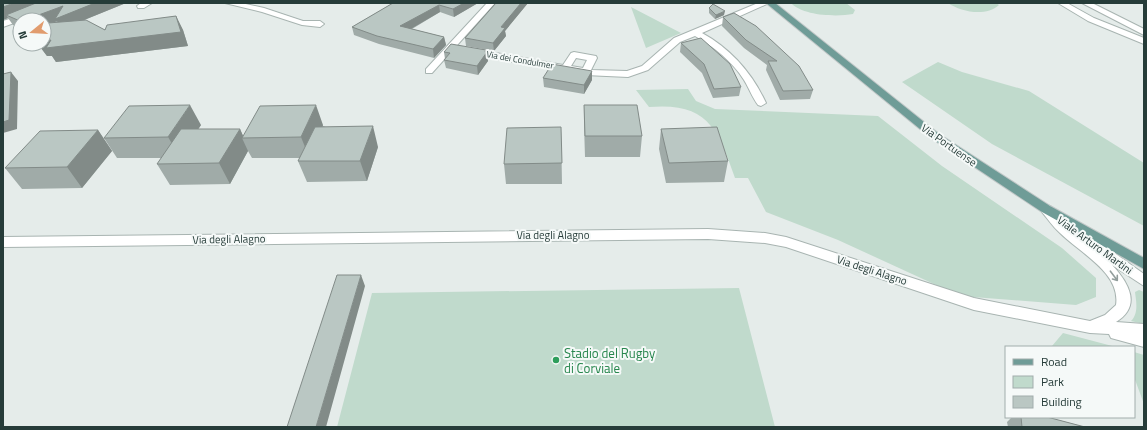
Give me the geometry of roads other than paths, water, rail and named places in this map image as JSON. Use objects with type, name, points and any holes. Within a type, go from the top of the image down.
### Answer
[{"type":"main road","name":"Via Portuense","points":[[770,3],[935,136],[1046,209],[1144,264]]},
{"type":"street","points":[[229,3],[264,10],[302,23],[320,24]]},
{"type":"street","points":[[429,71],[458,50],[491,3]]},
{"type":"street","name":"Via dei Condulmer","points":[[458,50],[586,72],[613,75],[640,71],[649,65],[671,44],[695,32],[765,3]]},
{"type":"street","points":[[1062,3],[1070,9],[1105,26],[1144,42]]},
{"type":"street","points":[[1086,3],[1144,32]]},
{"type":"street","points":[[695,32],[715,44],[733,59],[746,74],[761,103]]},
{"type":"street","points":[[565,68],[574,55],[593,58],[586,72]]},
{"type":"street","points":[[1046,209],[1064,229],[1109,269],[1122,289],[1124,301],[1120,311],[1113,317],[1090,327]]},
{"type":"street","name":"Viale Arturo Martini","points":[[1046,209],[1144,281]]},
{"type":"street","name":"Via degli Alagno","points":[[3,242],[700,234],[765,238],[786,242],[872,269],[974,304],[1090,327],[1144,330]]},
{"type":"street","points":[[1090,327],[1144,341]]},
{"type":"place","name":"Stadio del Rugby di Corviale","points":[[556,360]]}]
